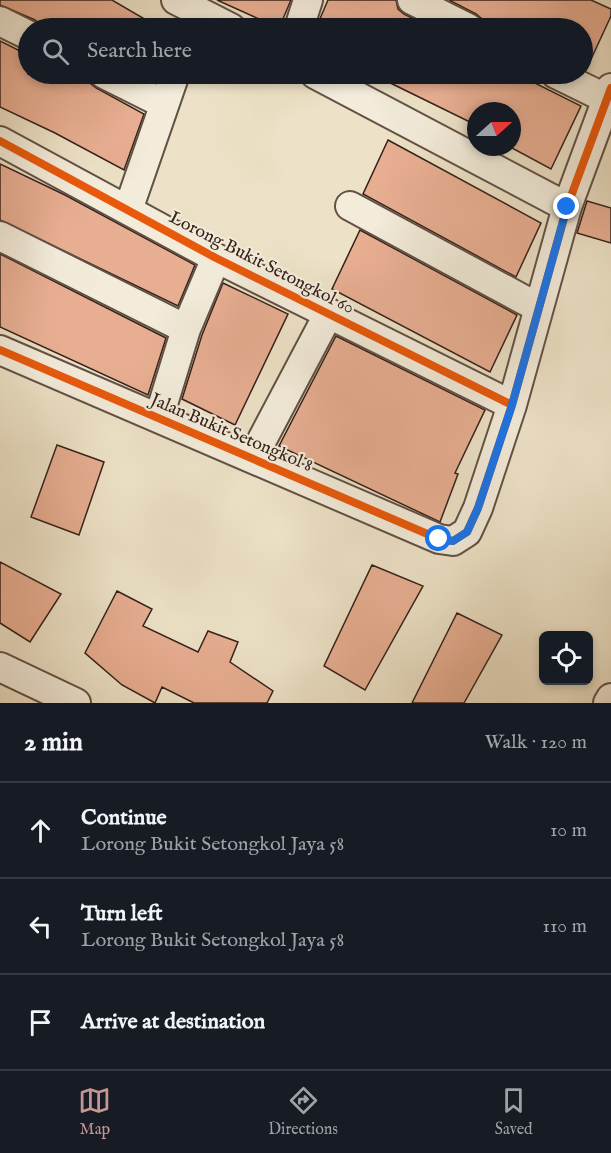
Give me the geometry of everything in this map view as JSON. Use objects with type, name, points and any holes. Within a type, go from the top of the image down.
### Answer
[{"type":"street","points":[[302,18],[308,0]]},
{"type":"street","points":[[412,0],[448,18]]},
{"type":"street","points":[[0,21],[18,30]]},
{"type":"street","points":[[124,84],[164,104]]},
{"type":"street","points":[[128,210],[171,84]]},
{"type":"street","points":[[334,84],[567,207]]},
{"type":"street","points":[[512,405],[567,207],[608,101],[575,84]]},
{"type":"street","name":"Lorong Bukit Setongkol 60","points":[[0,141],[216,258],[512,405]]},
{"type":"street","points":[[350,206],[539,308]]},
{"type":"street","points":[[0,237],[186,328]]},
{"type":"street","points":[[159,417],[186,328],[216,258]]},
{"type":"street","points":[[254,457],[329,313]]},
{"type":"street","name":"Jalan Bukit Setongkol 8","points":[[0,350],[254,457],[439,539],[453,541],[467,532],[478,508],[512,405]]},
{"type":"street","points":[[0,667],[76,703]]},
{"type":"street","points":[[608,703],[611,698]]},
{"type":"building","points":[[0,0],[112,0],[143,18],[30,18],[0,5]]},
{"type":"building","points":[[217,0],[291,0],[283,18],[257,18]]},
{"type":"building","points":[[328,0],[396,0],[398,9],[412,18],[320,18]]},
{"type":"building","points":[[449,0],[591,0],[611,9],[611,16],[593,55],[593,18],[481,18]]},
{"type":"building","points":[[0,41],[18,50],[18,84],[91,84],[144,114],[124,170],[0,107]]},
{"type":"building","points":[[392,84],[537,84],[581,106],[551,169],[521,153],[521,102],[467,102],[467,121]]},
{"type":"building","points":[[388,140],[541,223],[516,277],[363,194]]},
{"type":"building","points":[[0,164],[65,195],[195,265],[178,306],[0,220]]},
{"type":"building","points":[[587,201],[611,208],[611,243],[577,233]]},
{"type":"building","points":[[360,230],[517,315],[490,372],[332,289]]},
{"type":"building","points":[[0,254],[166,338],[148,395],[0,327]]},
{"type":"building","points":[[223,283],[288,314],[235,425],[182,399],[202,335]]},
{"type":"building","points":[[336,336],[485,410],[455,473],[458,474],[440,522],[279,446]]},
{"type":"building","points":[[57,445],[104,462],[79,535],[31,517]]},
{"type":"building","points":[[0,562],[61,594],[30,642],[0,623]]},
{"type":"building","points":[[372,565],[423,586],[365,690],[324,666]]},
{"type":"building","points":[[117,591],[152,609],[143,626],[198,652],[208,631],[238,642],[230,662],[273,691],[267,703],[194,703],[162,687],[155,703],[122,685],[85,653]]},
{"type":"building","points":[[457,613],[502,635],[464,703],[412,703]]},
{"type":"cycle path","points":[[0,350],[439,539],[453,541],[467,532],[478,508],[512,405],[567,207],[611,88]]},
{"type":"cycle path","points":[[0,141],[216,258],[512,405]]},
{"type":"route","points":[[439,539],[453,541],[467,532],[478,508],[512,405],[567,207]]}]
